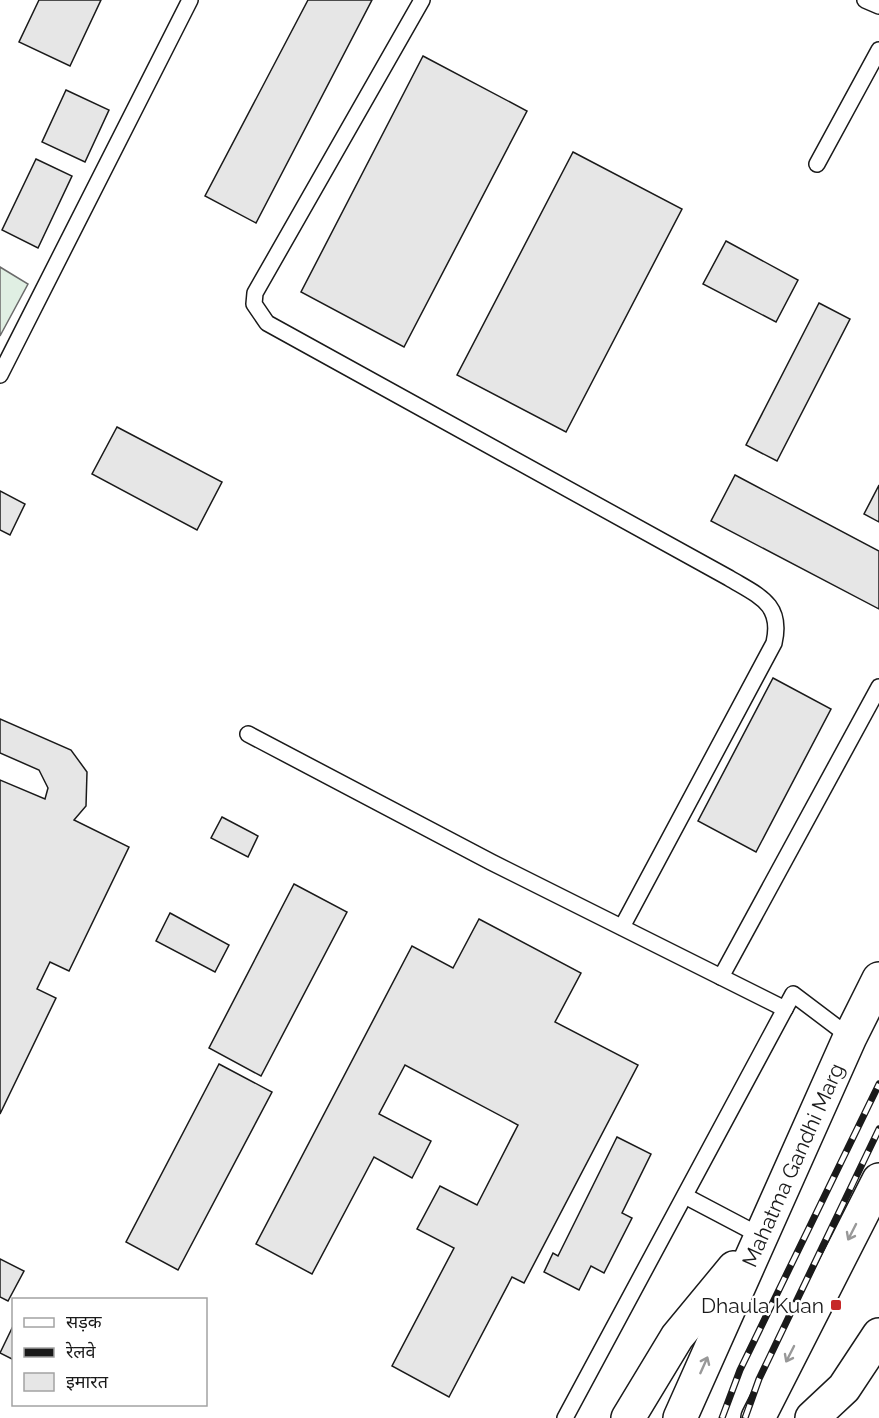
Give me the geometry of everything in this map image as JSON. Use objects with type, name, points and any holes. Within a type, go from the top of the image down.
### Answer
[{"type":"main road","name":"Mahatma Gandhi Marg","points":[[680,1418],[850,1037],[879,979]]},
{"type":"main road","points":[[758,1418],[877,1190]]},
{"type":"main road","points":[[628,1418],[677,1337],[761,1236]]},
{"type":"main road","points":[[812,1418],[844,1388],[879,1335]]},
{"type":"lane","points":[[0,375],[190,0]]},
{"type":"lane","points":[[865,0],[879,6]]},
{"type":"lane","points":[[420,1],[255,293],[254,304],[267,323],[729,578],[753,592],[773,609],[777,628],[774,643],[622,927]]},
{"type":"lane","points":[[817,164],[879,50]]},
{"type":"lane","points":[[721,977],[879,687]]},
{"type":"lane","points":[[248,734],[491,862],[785,1009]]},
{"type":"lane","points":[[565,1418],[793,994],[850,1037]]},
{"type":"lane","points":[[685,1196],[761,1236]]},
{"type":"green space","points":[[0,267],[28,284],[0,336]]},
{"type":"building","points":[[39,0],[101,0],[70,66],[19,42]]},
{"type":"building","points":[[308,0],[372,0],[256,223],[205,196]]},
{"type":"building","points":[[423,56],[527,111],[404,347],[301,292]]},
{"type":"building","points":[[66,90],[109,110],[85,162],[42,142]]},
{"type":"building","points":[[573,152],[682,209],[566,432],[457,375]]},
{"type":"building","points":[[36,159],[72,176],[38,248],[2,230]]},
{"type":"building","points":[[726,241],[798,280],[776,322],[703,284]]},
{"type":"building","points":[[819,303],[850,319],[777,461],[746,445]]},
{"type":"building","points":[[117,427],[222,482],[197,530],[92,474]]},
{"type":"building","points":[[735,475],[879,551],[879,609],[711,521]]},
{"type":"building","points":[[879,485],[879,522],[864,514]]},
{"type":"building","points":[[0,491],[25,504],[10,535],[0,530]]},
{"type":"building","points":[[773,678],[831,709],[756,852],[698,821]]},
{"type":"building","points":[[0,719],[71,750],[87,772],[86,806],[74,820],[129,847],[69,971],[50,962],[37,989],[56,998],[0,1114],[0,780],[45,799],[48,788],[39,770],[0,753]]},
{"type":"building","points":[[222,817],[258,836],[248,857],[211,838]]},
{"type":"building","points":[[294,884],[347,912],[261,1076],[209,1048]]},
{"type":"building","points":[[170,913],[229,945],[215,972],[156,941]]},
{"type":"building","points":[[479,919],[581,973],[555,1022],[638,1065],[524,1283],[512,1277],[449,1397],[392,1366],[454,1248],[417,1229],[440,1186],[477,1205],[518,1125],[405,1065],[379,1114],[431,1141],[412,1178],[374,1157],[312,1274],[256,1244],[412,946],[453,968]]},
{"type":"building","points":[[219,1064],[272,1092],[178,1270],[126,1242]]},
{"type":"building","points":[[617,1137],[651,1154],[622,1213],[632,1218],[604,1273],[591,1266],[579,1290],[544,1272],[553,1253],[558,1256]]},
{"type":"building","points":[[0,1259],[24,1271],[8,1301],[0,1297]]},
{"type":"building","points":[[12,1328],[12,1359],[0,1353]]},
{"type":"railway","points":[[722,1418],[740,1370],[879,1084]]},
{"type":"railway","points":[[745,1418],[759,1379],[879,1129]]},
{"type":"place","name":"Dhaula Kuan","points":[[836,1305]]}]
